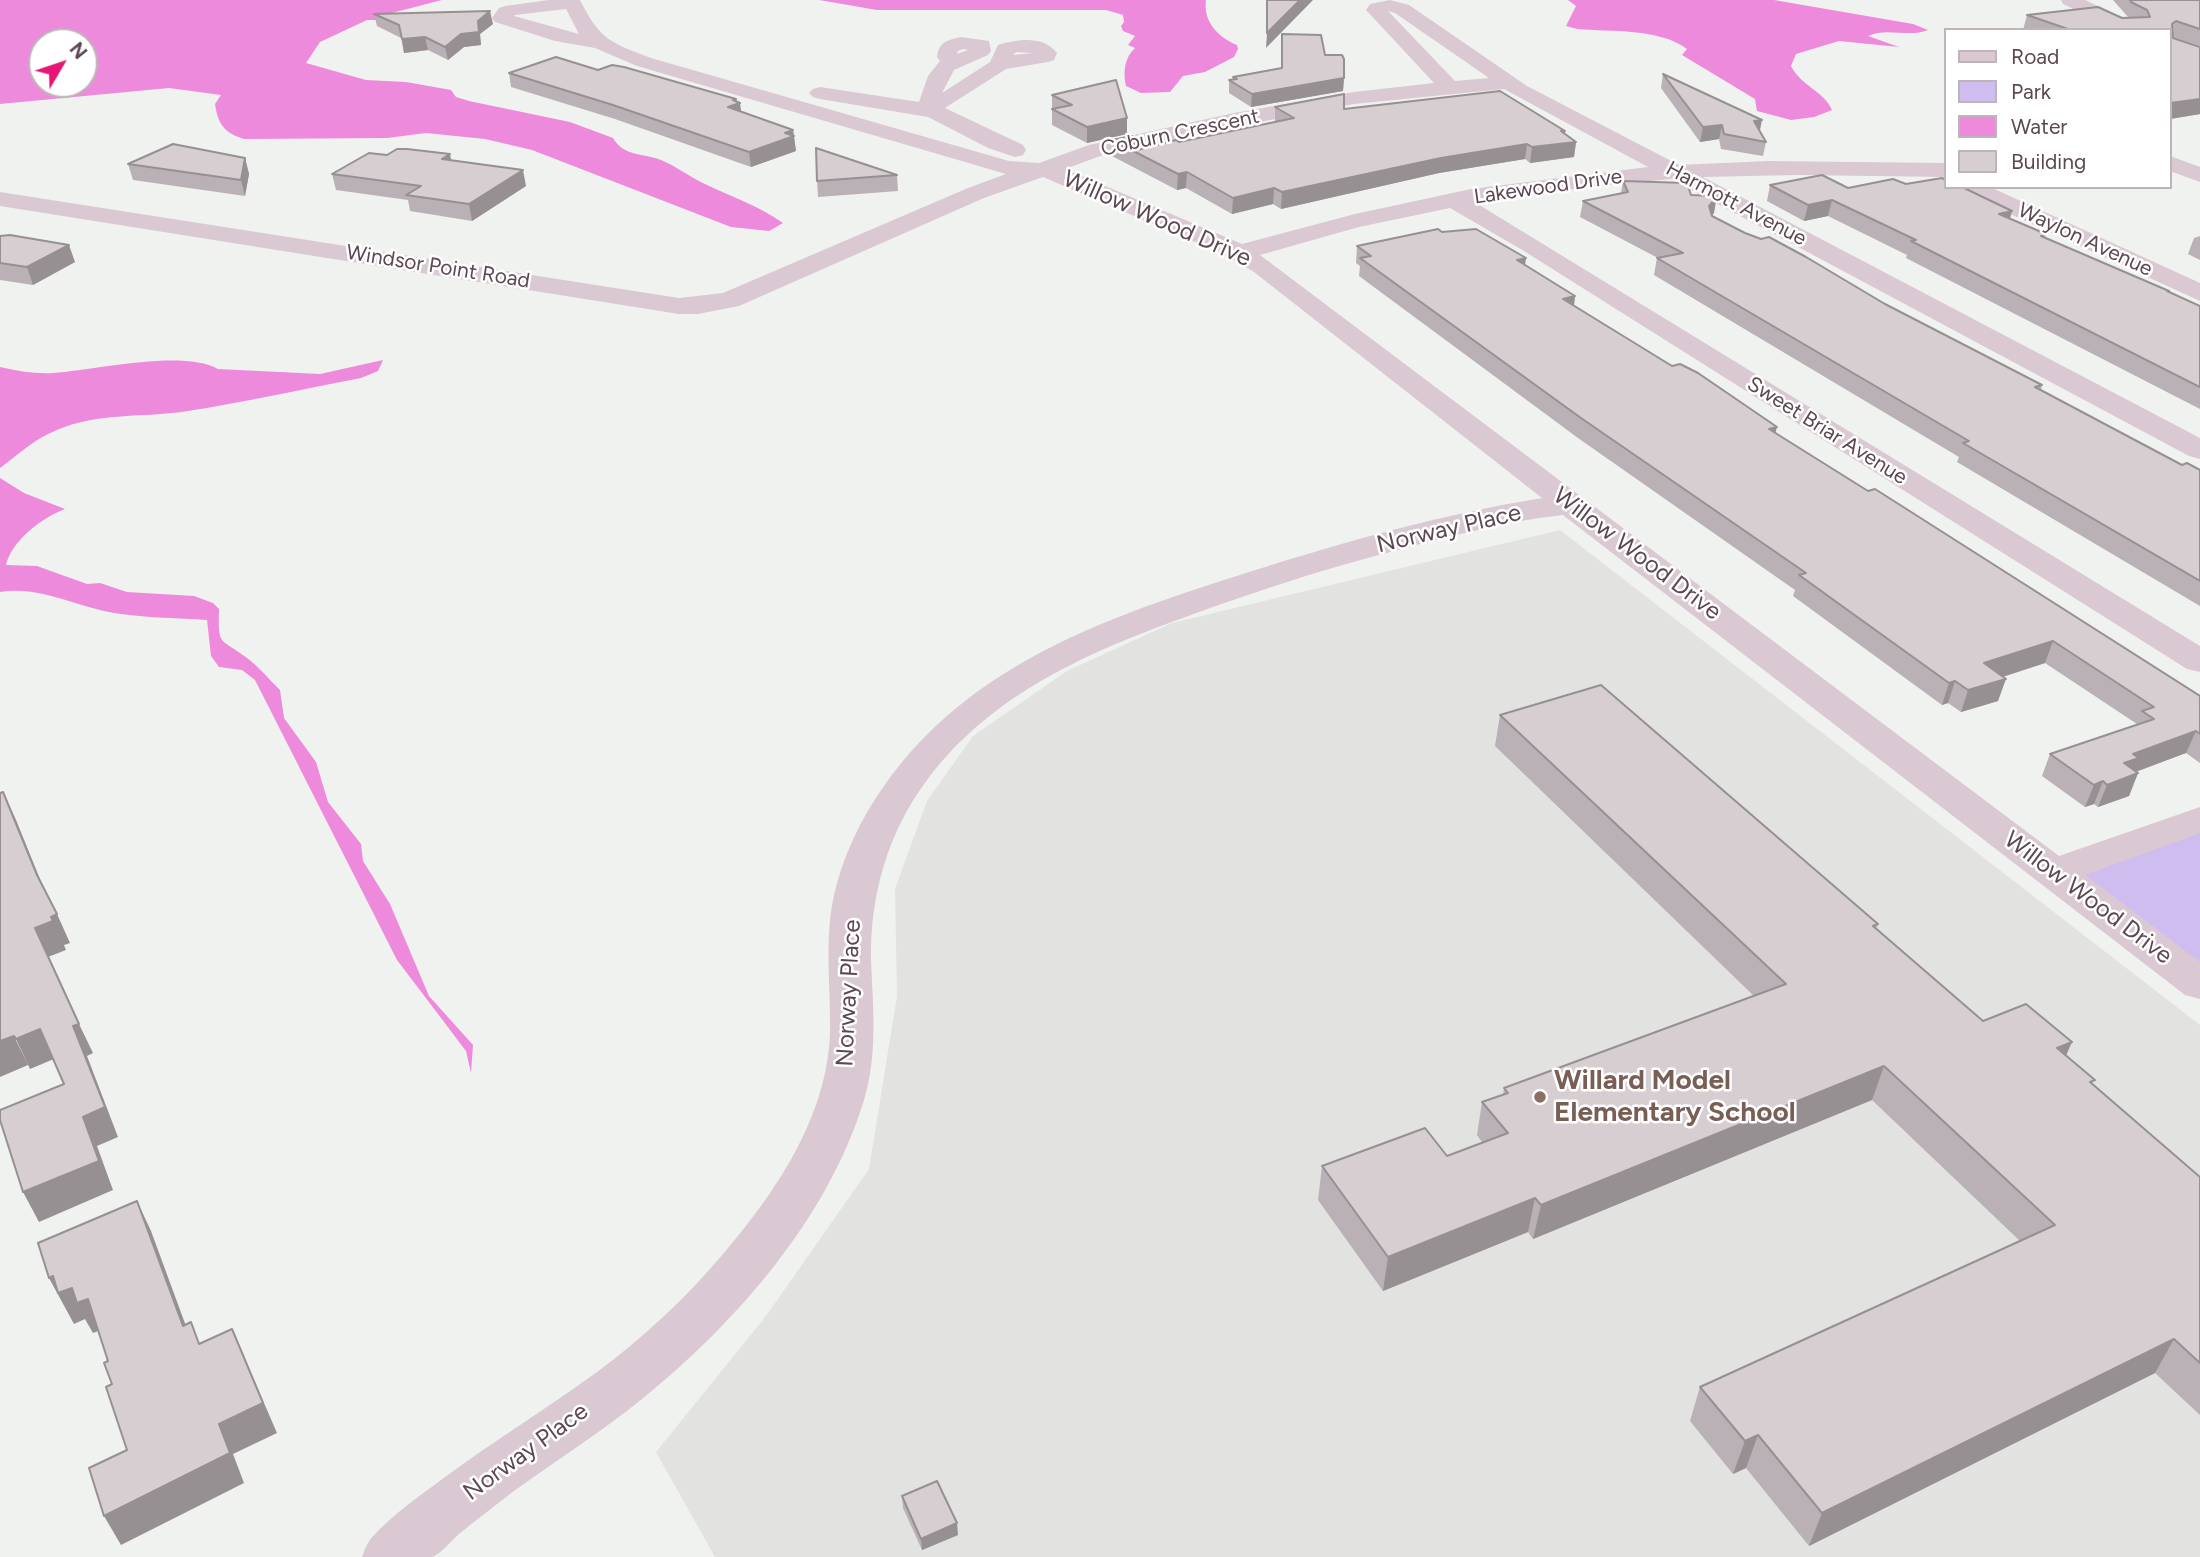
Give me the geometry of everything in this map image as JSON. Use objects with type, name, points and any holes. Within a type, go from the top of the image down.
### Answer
[{"type":"street","points":[[2070,0],[2129,28]]},
{"type":"street","name":"Harmott Avenue","points":[[1451,89],[1377,8],[1387,5],[1402,9],[1509,82],[2200,450]]},
{"type":"street","points":[[575,7],[512,10],[502,15],[502,18],[562,37],[602,43]]},
{"type":"street","name":"Willow Wood Drive","points":[[575,7],[590,34],[602,43],[662,68],[1008,168],[1047,170],[1240,253],[1263,267],[1336,326],[2200,984]]},
{"type":"street","name":"Willow Wood Drive","points":[[575,7],[649,46],[805,90],[934,108],[996,143],[1038,158],[1047,170]]},
{"type":"street","points":[[951,62],[936,76],[929,101],[934,108],[999,64]]},
{"type":"street","name":"Coburn Crescent","points":[[866,243],[976,193],[1047,170],[1097,150],[1354,97],[1509,82]]},
{"type":"street","points":[[2172,152],[2193,147]]},
{"type":"street","points":[[2172,164],[2200,175]]},
{"type":"street","name":"Lakewood Drive","points":[[1240,253],[1348,222],[1454,200],[1564,182],[1677,172],[1770,168],[1942,172]]},
{"type":"street","name":"Waylon Avenue","points":[[1974,189],[2200,293]]},
{"type":"street","name":"Windsor Point Road","points":[[0,199],[689,306],[730,300],[866,243]]},
{"type":"street","name":"Sweet Briar Avenue","points":[[1454,200],[1533,246],[2200,661]]},
{"type":"street","name":"Norway Place","points":[[391,1557],[413,1536],[499,1469],[621,1384],[692,1321],[751,1257],[797,1192],[825,1143],[841,1096],[852,1041],[849,943],[856,890],[872,842],[889,806],[918,765],[952,728],[991,695],[1038,666],[1089,640],[1175,609],[1287,590],[1468,544],[1572,504]]},
{"type":"street","points":[[2054,872],[2200,819]]},
{"type":"shaded area","name":"Willard Model Elementary School","points":[[1560,530],[2200,1025],[2200,1557],[715,1557],[656,1452],[766,1316],[869,1169],[897,996],[895,889],[927,801],[973,736],[1067,671],[1172,623]]},
{"type":"green space","points":[[2200,818],[2200,984],[2054,872]]},
{"type":"water","points":[[0,0],[442,0],[388,14],[379,20],[367,20],[320,42],[306,63],[366,80],[406,82],[451,90],[456,97],[469,101],[570,122],[613,138],[628,151],[667,162],[783,223],[769,231],[731,227],[532,150],[485,139],[426,133],[387,138],[244,139],[231,134],[220,122],[215,104],[221,95],[169,88],[98,95],[98,28],[28,28],[28,98],[63,98],[0,104]]},
{"type":"water","points":[[819,0],[1206,0],[1209,22],[1224,38],[1237,45],[1238,49],[1234,57],[1205,72],[1183,76],[1170,92],[1141,93],[1126,86],[1125,81],[1127,61],[1135,48],[1128,45],[1135,36],[1123,31],[1123,15],[1106,10],[877,10]]},
{"type":"water","points":[[1568,0],[1774,0],[1913,24],[1928,30],[1913,33],[1883,32],[1868,36],[1899,47],[1839,41],[1796,54],[1791,66],[1795,73],[1824,98],[1832,110],[1814,117],[1791,120],[1757,111],[1755,99],[1682,55],[1687,49],[1676,42],[1649,34],[1566,26],[1576,6]]},
{"type":"water","points":[[383,360],[378,371],[361,378],[188,411],[105,418],[73,424],[41,438],[0,468],[0,367],[53,373],[138,362],[183,361],[203,363],[218,369],[320,374]]},
{"type":"water","points":[[0,478],[24,493],[65,509],[29,531],[15,547],[6,565],[37,566],[87,584],[100,583],[127,592],[194,596],[213,603],[219,609],[222,640],[251,662],[280,690],[284,718],[316,762],[328,802],[361,844],[363,861],[390,904],[429,996],[473,1045],[471,1073],[466,1051],[397,960],[255,680],[242,670],[219,667],[211,656],[207,620],[121,614],[30,592],[0,592]]},
{"type":"building","points":[[1267,0],[1300,0],[1267,33]]},
{"type":"building","points":[[2130,0],[2200,0],[2200,29],[2176,21],[2172,24],[2173,38],[2200,47],[2200,99],[2172,103],[2172,28],[2065,28],[2027,15],[2098,7],[2122,18],[2150,17],[2147,10]]},
{"type":"building","points":[[490,11],[478,21],[479,32],[461,34],[445,47],[425,37],[402,39],[399,25],[374,14]]},
{"type":"building","points":[[1282,34],[1321,35],[1325,55],[1342,55],[1344,78],[1252,94],[1229,80],[1282,68]]},
{"type":"building","points":[[556,57],[598,70],[612,65],[624,67],[736,99],[733,100],[740,103],[728,107],[793,130],[785,133],[794,136],[749,152],[613,105],[509,73]]},
{"type":"building","points":[[1663,74],[1762,120],[1754,121],[1766,142],[1724,134],[1722,125],[1703,127]]},
{"type":"building","points":[[1116,80],[1127,118],[1087,127],[1052,109],[1072,105],[1052,95]]},
{"type":"building","points":[[1500,91],[1565,131],[1561,131],[1576,142],[1532,147],[1527,144],[1441,158],[1282,192],[1274,188],[1233,198],[1187,172],[1178,174],[1112,140],[1132,136],[1137,150],[1176,140],[1179,142],[1294,118],[1275,107],[1344,94],[1344,109]]},
{"type":"building","points":[[173,144],[245,158],[241,180],[128,164]]},
{"type":"building","points":[[816,148],[897,175],[817,181]]},
{"type":"building","points":[[397,149],[450,154],[442,159],[523,170],[469,204],[406,195],[421,186],[332,174],[369,153],[387,155]]},
{"type":"building","points":[[1822,175],[1848,188],[1893,179],[1906,184],[1942,178],[1944,189],[1966,189],[2012,211],[1999,214],[2046,234],[2041,236],[2200,306],[2200,387],[1911,241],[1916,240],[1832,200],[1808,205],[1770,185]]},
{"type":"building","points":[[1623,181],[1687,183],[1691,195],[1717,196],[1709,206],[1712,216],[1761,239],[1769,237],[1885,304],[2042,385],[2035,387],[2182,465],[2187,463],[2200,470],[2200,581],[1963,443],[1969,441],[1657,258],[1683,253],[1583,201],[1628,192]]},
{"type":"building","points":[[1438,229],[1442,232],[1476,229],[1526,258],[1517,260],[1575,296],[1563,299],[1672,366],[1680,364],[1698,373],[1777,427],[1769,429],[1868,491],[1875,489],[2200,696],[2200,734],[2196,731],[2133,754],[2139,758],[2124,763],[2138,773],[2107,785],[2103,781],[2094,785],[2050,754],[2154,719],[2142,711],[2154,707],[2053,641],[1984,663],[2006,679],[1968,690],[1955,681],[1949,683],[1799,575],[1806,573],[1581,418],[1360,258],[1371,256],[1357,246]]},
{"type":"building","points":[[10,235],[69,245],[27,267],[0,263],[0,236]]},
{"type":"building","points":[[1601,685],[1878,924],[1873,926],[1983,1021],[2026,1004],[2072,1042],[2057,1048],[2095,1080],[2090,1082],[2200,1177],[2200,1363],[2174,1339],[1822,1513],[1758,1435],[1745,1441],[1700,1387],[2055,1225],[1884,1066],[1541,1205],[1535,1198],[1388,1257],[1322,1166],[1425,1128],[1447,1156],[1508,1133],[1482,1102],[1508,1093],[1504,1088],[1786,984],[1500,715]]},
{"type":"building","points":[[3,792],[37,875],[57,914],[51,917],[53,921],[35,928],[79,1024],[73,1026],[105,1107],[83,1117],[99,1161],[23,1192],[0,1120],[0,1110],[64,1084],[40,1029],[16,1039],[14,1036],[0,1041],[0,793]]},
{"type":"building","points":[[137,1201],[183,1326],[191,1322],[199,1344],[232,1329],[263,1403],[219,1424],[230,1453],[104,1516],[89,1468],[127,1450],[106,1387],[112,1384],[104,1363],[108,1361],[88,1299],[77,1303],[72,1288],[58,1293],[53,1276],[49,1278],[38,1243]]},
{"type":"building","points":[[937,1481],[957,1523],[921,1539],[902,1496]]},
{"type":"place","name":"Willard Model Elementary School","points":[[1540,1097]]}]
